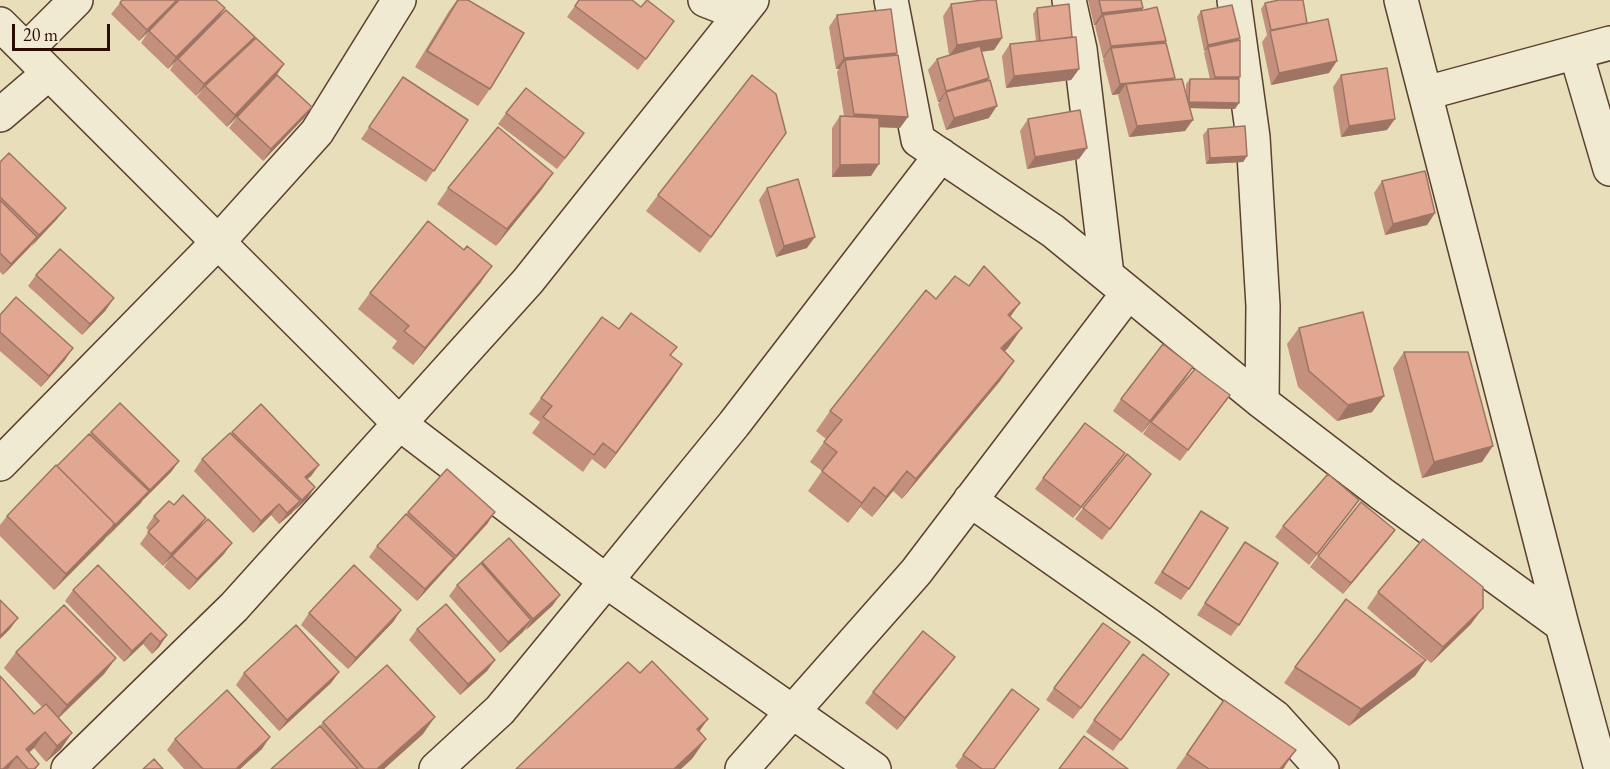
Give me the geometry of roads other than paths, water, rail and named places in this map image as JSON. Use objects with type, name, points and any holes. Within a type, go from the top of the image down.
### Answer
[{"type":"street","points":[[26,50],[76,0]]},
{"type":"street","points":[[0,464],[218,242],[317,132],[399,0]]},
{"type":"street","points":[[68,769],[234,607],[528,281],[747,7],[705,0]]},
{"type":"street","points":[[891,0],[918,140],[1053,231],[1262,402],[1382,494],[1562,625]]},
{"type":"street","points":[[742,769],[916,572],[970,500],[1118,284],[1070,0]]},
{"type":"street","points":[[1234,0],[1253,138],[1263,306],[1262,402]]},
{"type":"street","points":[[1401,0],[1601,769]]},
{"type":"street","points":[[0,24],[400,424],[606,581],[874,769]]},
{"type":"street","points":[[1426,93],[1610,43]]},
{"type":"street","points":[[1576,53],[1610,169]]},
{"type":"street","points":[[0,115],[49,73]]},
{"type":"street","points":[[436,769],[500,710],[734,424],[941,155]]},
{"type":"street","points":[[970,500],[1275,717],[1322,769]]}]
